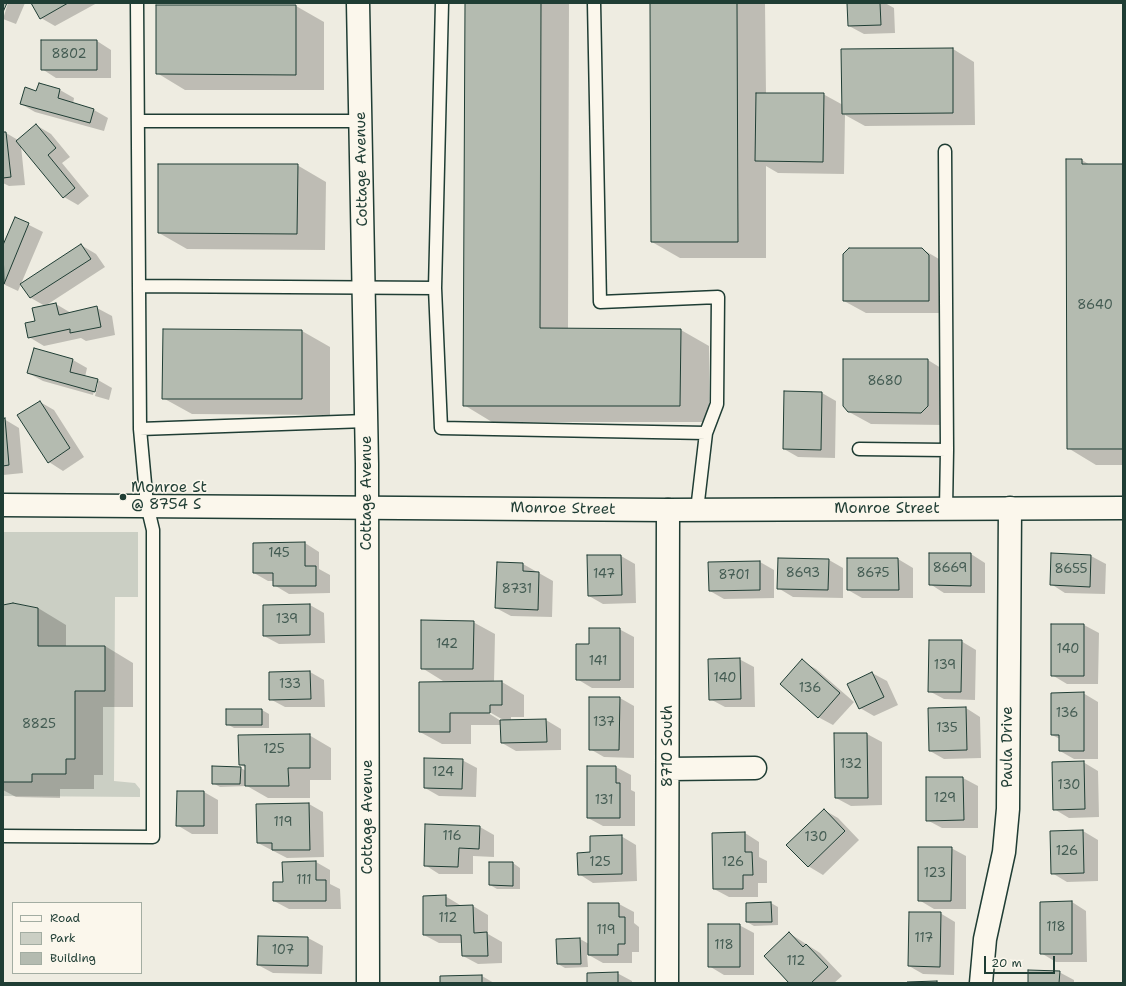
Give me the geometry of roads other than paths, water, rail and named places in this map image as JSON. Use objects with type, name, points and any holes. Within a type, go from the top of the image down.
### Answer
[{"type":"street","name":"Cottage Avenue","points":[[358,3],[367,507],[368,983]]},
{"type":"street","name":"Monroe Street","points":[[3,504],[668,510],[1123,508]]},
{"type":"street","name":"Paula Drive","points":[[980,983],[985,939],[1004,852],[1008,810],[1010,508]]},
{"type":"street","name":"8710 South","points":[[667,983],[668,510]]},
{"type":"street","points":[[668,769],[755,768]]},
{"type":"lane","points":[[3,836],[152,837],[152,530],[147,506],[140,429],[137,3]]},
{"type":"lane","points":[[442,3],[435,288],[441,428],[706,433]]},
{"type":"lane","points":[[594,3],[600,302],[718,298],[717,404],[706,433],[697,510]]},
{"type":"lane","points":[[138,121],[361,121]]},
{"type":"lane","points":[[945,151],[946,509]]},
{"type":"lane","points":[[139,286],[435,288]]},
{"type":"lane","points":[[140,429],[366,421]]},
{"type":"lane","points":[[860,449],[947,450]]},
{"type":"place","name":"Monroe St @ 8754 S","points":[[123,497]]}]
